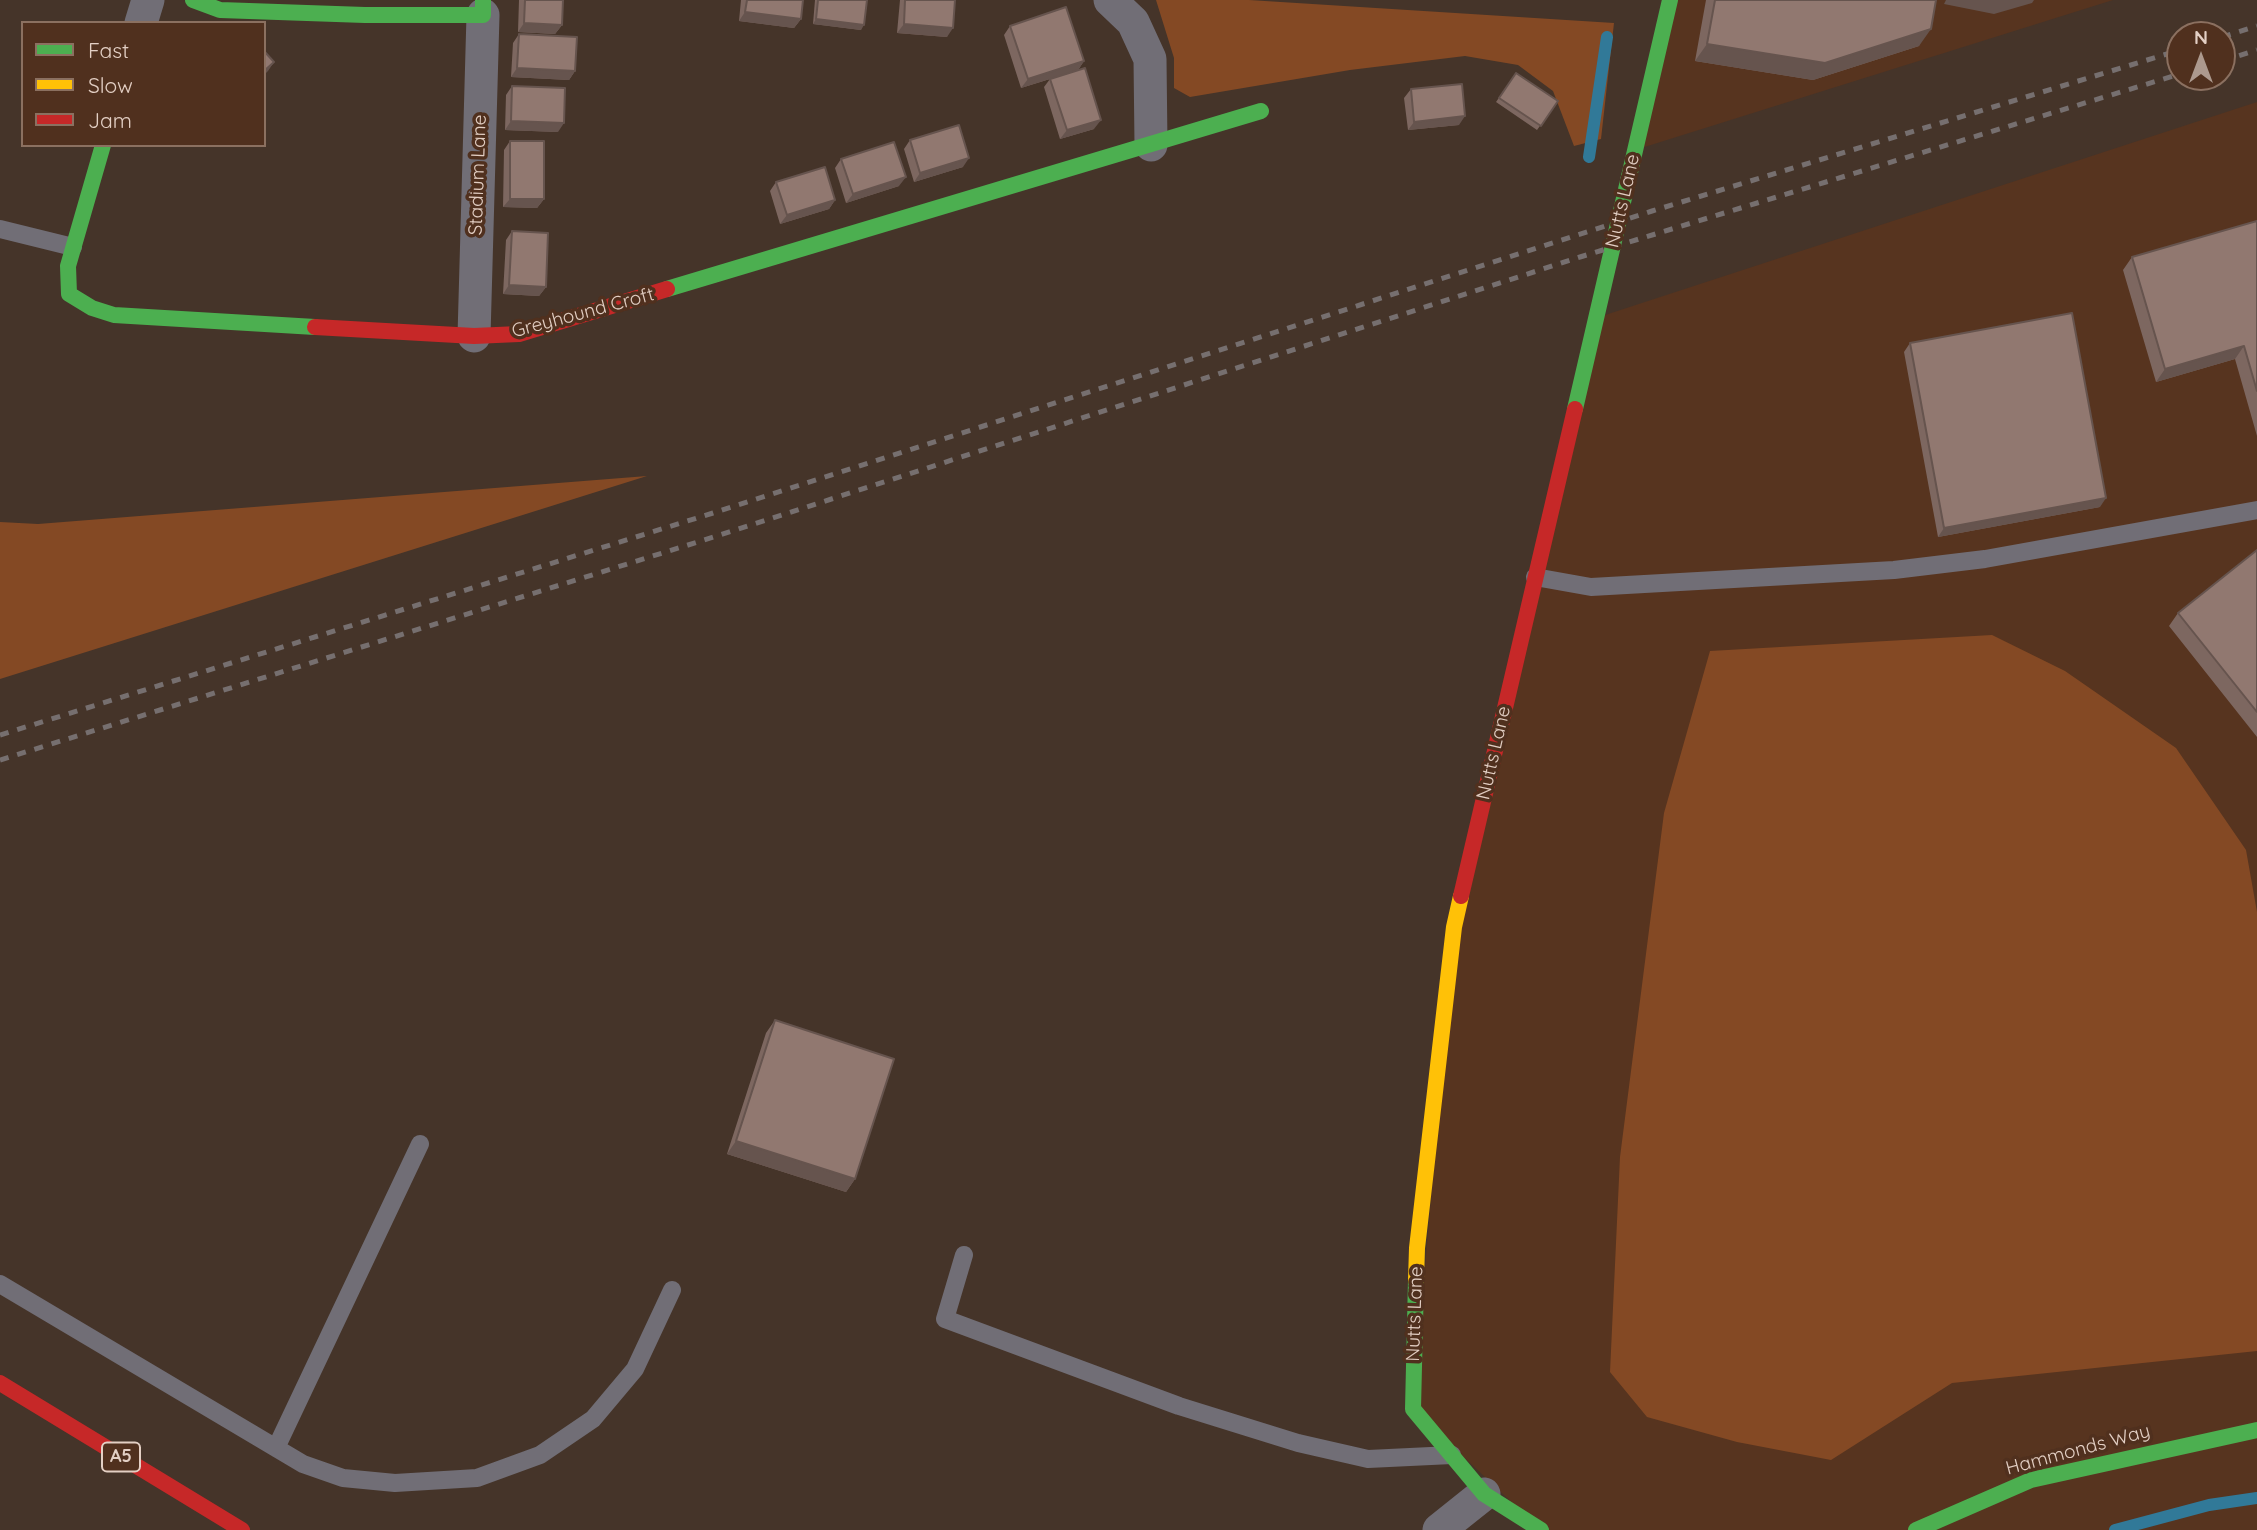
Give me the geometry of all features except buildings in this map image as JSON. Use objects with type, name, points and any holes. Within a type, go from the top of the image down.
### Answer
[{"type":"main road","points":[[193,0],[220,10],[482,8]]},
{"type":"main road","name":"Nutts Lane","points":[[1541,1530],[1484,1494],[1413,1409],[1417,1248],[1454,927],[1670,0]]},
{"type":"main road","name":"Greyhound Croft","points":[[102,147],[68,267],[69,294],[92,308],[114,315],[474,336],[519,334],[1261,111]]},
{"type":"main road","name":"A5","points":[[0,1383],[242,1530]]},
{"type":"main road","name":"Hammonds Way","points":[[1916,1530],[2031,1480],[2125,1457],[2257,1430]]},
{"type":"street","points":[[142,21],[148,0]]},
{"type":"street","points":[[1110,0],[1133,22],[1150,59],[1151,145]]},
{"type":"street","name":"Stadium Lane","points":[[474,336],[482,8]]},
{"type":"street","points":[[1439,1530],[1484,1494]]},
{"type":"lane","points":[[0,229],[73,247]]},
{"type":"lane","points":[[1535,577],[1591,587],[1894,570],[1985,559],[2257,510]]},
{"type":"lane","points":[[276,1448],[419,1143]]},
{"type":"lane","points":[[964,1255],[945,1319],[1179,1406],[1298,1443],[1368,1459],[1452,1455]]},
{"type":"lane","points":[[0,1284],[303,1464],[343,1478],[395,1483],[477,1478],[540,1455],[593,1419],[635,1369],[671,1290]]},
{"type":"shaded area","points":[[1156,0],[1249,0],[1614,23],[1601,139],[1574,146],[1553,91],[1518,65],[1465,56],[1350,70],[1190,97],[1174,88],[1174,58]]},
{"type":"shaded area","points":[[1670,0],[2113,0],[1635,150]]},
{"type":"shaded area","points":[[2257,102],[2257,1530],[1541,1530],[1413,1409],[1454,927],[1596,318]]},
{"type":"shaded area","points":[[647,476],[0,679],[0,522],[38,524]]},
{"type":"shaded area","points":[[1992,635],[2065,671],[2176,748],[2246,850],[2257,912],[2257,1351],[1952,1383],[1831,1460],[1737,1442],[1647,1417],[1610,1372],[1620,1157],[1664,813],[1710,651]]},
{"type":"waterway","points":[[1589,157],[1607,37]]},
{"type":"waterway","points":[[2115,1530],[2209,1505],[2257,1498]]},
{"type":"railway","points":[[2236,33],[2257,26]]},
{"type":"railway","points":[[2236,57],[2257,50]]},
{"type":"railway","points":[[0,735],[713,513],[1652,211],[2166,54]]},
{"type":"railway","points":[[0,760],[720,535],[1580,257],[2166,78]]},
{"type":"traffic: fast","points":[[193,0],[220,10],[365,15],[483,15],[483,0]]},
{"type":"traffic: fast","points":[[1575,409],[1670,0]]},
{"type":"traffic: fast","points":[[667,289],[1261,111]]},
{"type":"traffic: fast","points":[[102,147],[68,266],[69,294],[92,308],[114,315],[315,327]]},
{"type":"traffic: fast","points":[[1416,1280],[1413,1409],[1484,1494],[1541,1530]]},
{"type":"traffic: fast","points":[[1916,1530],[2031,1480],[2257,1430]]},
{"type":"traffic: slow","points":[[1416,1280],[1417,1248],[1454,927],[1461,896]]},
{"type":"traffic: jam","points":[[315,327],[474,336],[519,334],[667,289]]},
{"type":"traffic: jam","points":[[1461,896],[1575,409]]},
{"type":"traffic: jam","points":[[0,1383],[242,1530]]}]
